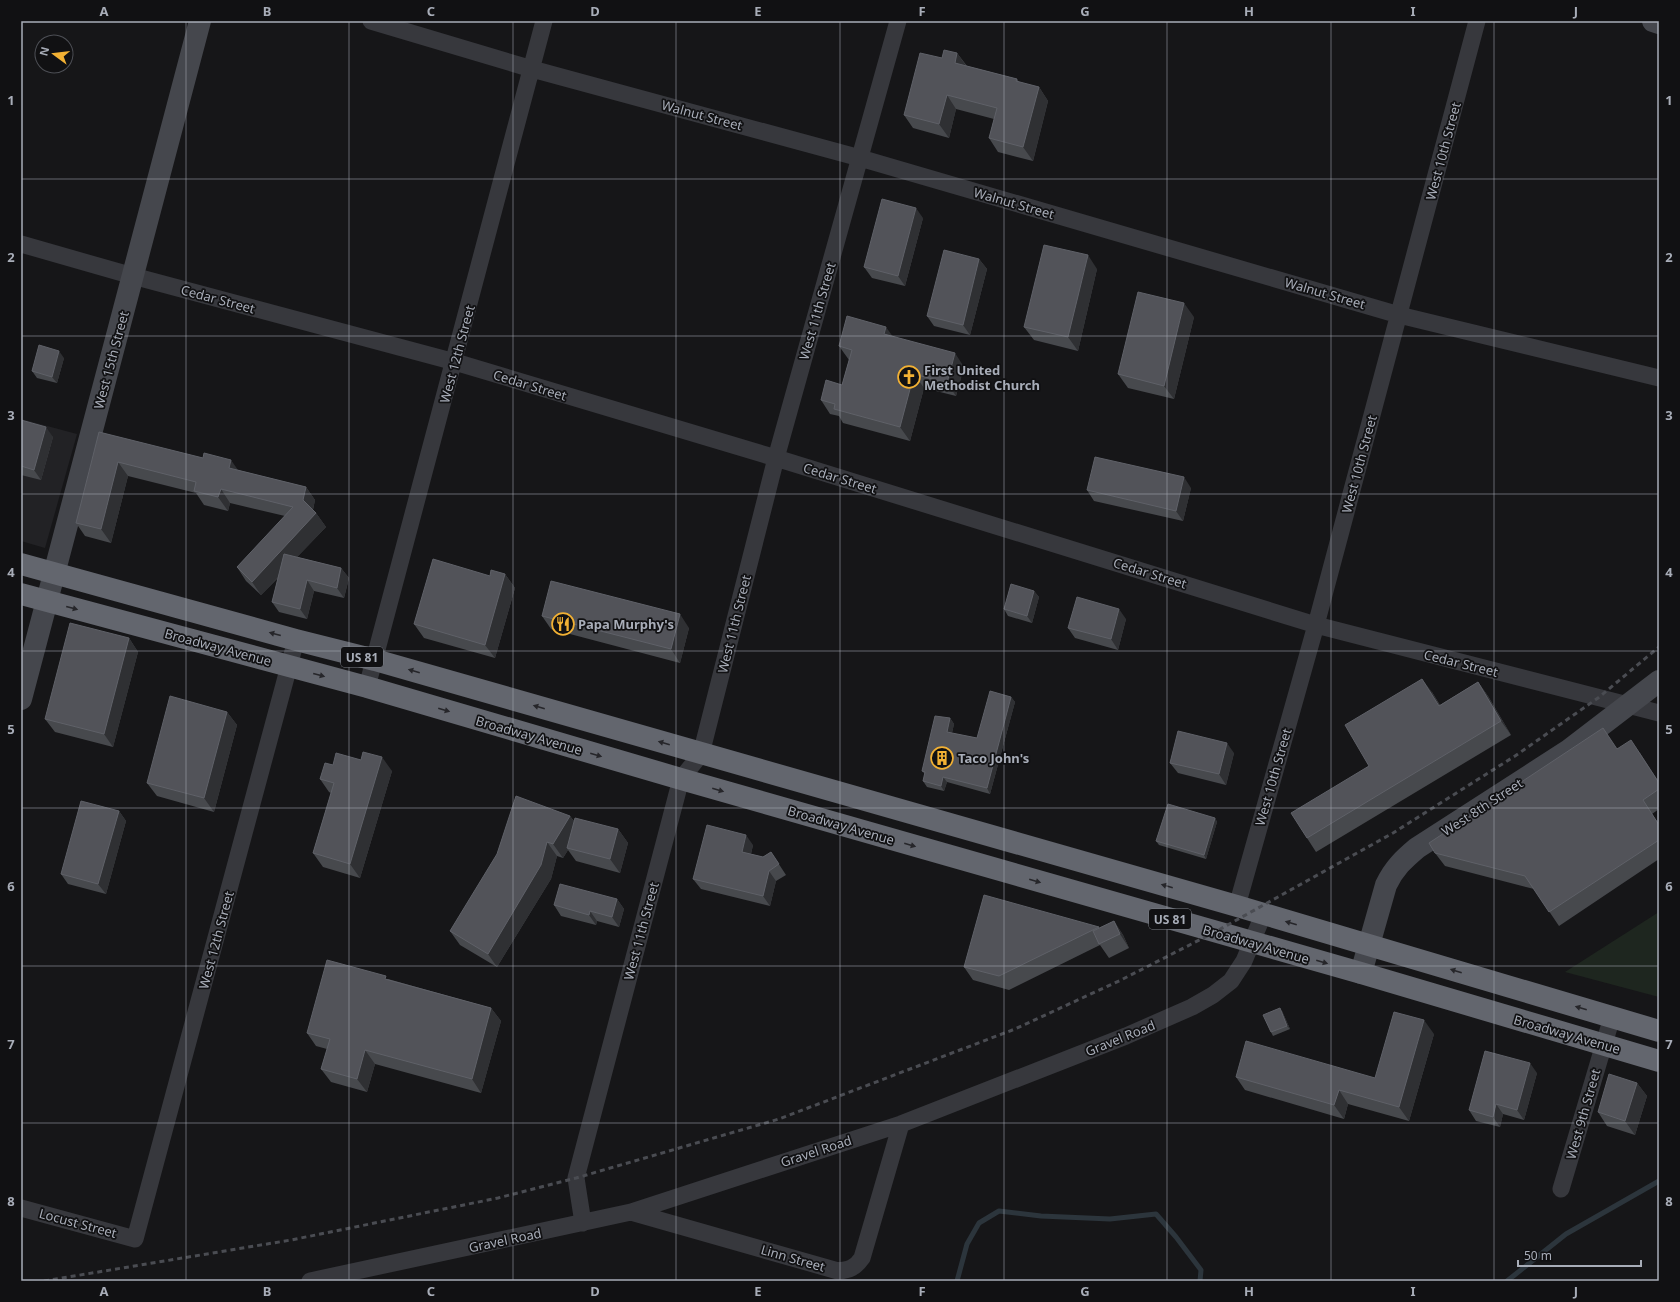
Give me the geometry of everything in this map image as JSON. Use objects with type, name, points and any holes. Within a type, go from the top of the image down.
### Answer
[{"type":"highway","name":"Broadway Avenue","points":[[21,564],[296,640],[375,660],[1237,906],[1263,915],[1659,1031]]},
{"type":"highway","name":"Broadway Avenue","points":[[21,594],[367,688],[680,780],[1361,973],[1659,1061]]},
{"type":"street","name":"West 15th Street","points":[[21,699],[200,21]]},
{"type":"street","name":"Walnut Street","points":[[371,21],[532,69],[860,158],[1399,314],[1659,378]]},
{"type":"street","name":"West 12th Street","points":[[367,688],[455,362],[544,21]]},
{"type":"street","name":"West 11th Street","points":[[583,1223],[576,1178],[680,780],[701,754],[776,458],[898,21]]},
{"type":"street","name":"West 10th Street","points":[[1237,906],[1316,625],[1477,21]]},
{"type":"street","points":[[1653,21],[1659,23]]},
{"type":"street","name":"Cedar Street","points":[[21,244],[133,276],[455,362],[776,458],[1316,625],[1659,713]]},
{"type":"street","name":"West 12th Street","points":[[135,1239],[296,640]]},
{"type":"street","name":"West 8th Street","points":[[1361,973],[1386,885],[1392,872],[1401,861],[1417,848],[1569,750],[1629,706],[1659,681]]},
{"type":"street","name":"Gravel Road","points":[[310,1281],[632,1212],[901,1124],[1126,1036],[1192,1007],[1213,995],[1231,981],[1244,961],[1263,915]]},
{"type":"street","name":"West 9th Street","points":[[1561,1189],[1612,1016]]},
{"type":"street","name":"Linn Street","points":[[632,1212],[838,1271],[848,1270],[857,1265],[862,1258],[901,1124]]},
{"type":"street","name":"Locust Street","points":[[21,1208],[135,1239]]},
{"type":"shaded area","points":[[21,419],[77,434],[45,548],[21,541]]},
{"type":"shaded area","points":[[1659,912],[1659,997],[1565,972]]},
{"type":"building","points":[[944,50],[957,53],[955,63],[1017,79],[1016,81],[1039,87],[1023,147],[989,138],[997,108],[947,95],[939,124],[904,115],[920,53],[942,58]]},
{"type":"building","points":[[882,199],[916,208],[898,276],[864,267]]},
{"type":"building","points":[[1044,245],[1088,255],[1068,337],[1024,327]]},
{"type":"building","points":[[944,250],[979,259],[963,325],[927,316]]},
{"type":"building","points":[[1138,292],[1184,303],[1164,386],[1118,374]]},
{"type":"building","name":"First United Methodist Church","points":[[847,316],[886,327],[884,334],[955,353],[947,383],[914,374],[900,427],[834,409],[835,404],[821,400],[826,380],[842,385],[852,350],[839,346]]},
{"type":"building","points":[[39,345],[59,351],[52,377],[32,371]]},
{"type":"building","points":[[21,420],[46,427],[34,470],[21,466]]},
{"type":"building","points":[[99,432],[203,458],[204,453],[231,460],[229,468],[306,487],[303,500],[316,513],[252,582],[237,567],[293,507],[221,489],[218,497],[194,491],[196,482],[118,462],[101,529],[76,523]]},
{"type":"building","points":[[1095,457],[1184,477],[1176,511],[1087,490]]},
{"type":"building","points":[[284,554],[341,568],[337,588],[307,580],[300,609],[272,602]]},
{"type":"building","points":[[433,559],[490,576],[491,570],[505,574],[485,645],[414,624]]},
{"type":"building","points":[[551,581],[680,614],[671,649],[542,616]]},
{"type":"building","points":[[1011,584],[1034,591],[1027,616],[1004,609]]},
{"type":"building","points":[[1077,597],[1119,609],[1111,639],[1068,628]]},
{"type":"building","points":[[70,623],[129,638],[104,734],[45,719]]},
{"type":"building","points":[[1422,679],[1439,706],[1478,682],[1501,721],[1307,838],[1291,813],[1369,766],[1345,725]]},
{"type":"building","points":[[990,691],[1011,697],[987,788],[943,777],[941,786],[923,781],[925,772],[922,771],[935,716],[950,718],[947,732],[977,738]]},
{"type":"building","points":[[170,696],[227,712],[204,798],[147,783]]},
{"type":"building","points":[[1603,728],[1617,749],[1631,740],[1659,783],[1659,789],[1643,800],[1659,825],[1659,840],[1549,912],[1525,876],[1435,853],[1429,843]]},
{"type":"building","points":[[1178,731],[1227,743],[1219,774],[1170,763]]},
{"type":"building","points":[[363,752],[382,757],[350,864],[313,853],[334,783],[320,779],[325,763],[333,765],[336,753],[361,760]]},
{"type":"building","points":[[516,796],[570,816],[553,844],[547,842],[541,865],[488,954],[450,931],[497,854]]},
{"type":"building","points":[[81,801],[119,811],[98,884],[61,874]]},
{"type":"building","points":[[1168,804],[1215,818],[1204,855],[1156,841]]},
{"type":"building","points":[[575,818],[618,829],[610,859],[567,848]]},
{"type":"building","points":[[707,825],[746,835],[742,852],[763,857],[771,852],[779,864],[769,871],[763,896],[693,879]]},
{"type":"building","points":[[560,884],[617,899],[612,917],[590,911],[589,915],[554,905]]},
{"type":"building","points":[[984,895],[1099,927],[999,976],[964,967]]},
{"type":"building","points":[[1114,921],[1120,934],[1099,944],[1093,931]]},
{"type":"building","points":[[327,960],[386,976],[385,979],[491,1008],[472,1079],[365,1050],[357,1079],[321,1069],[330,1039],[307,1033]]},
{"type":"building","points":[[1280,1008],[1287,1026],[1271,1032],[1263,1015]]},
{"type":"building","points":[[1394,1012],[1424,1020],[1399,1107],[1339,1090],[1334,1105],[1236,1077],[1246,1041],[1375,1078]]},
{"type":"building","points":[[1485,1051],[1530,1063],[1517,1110],[1496,1104],[1493,1117],[1469,1110]]},
{"type":"building","points":[[1609,1074],[1637,1083],[1625,1121],[1598,1112]]},
{"type":"waterway","points":[[1507,1281],[1566,1234],[1659,1181]]},
{"type":"waterway","points":[[957,1281],[967,1244],[979,1223],[999,1211],[1041,1216],[1110,1219],[1156,1214],[1201,1270],[1200,1281]]},
{"type":"railway","points":[[44,1281],[291,1240],[498,1198],[576,1178],[779,1119],[1015,1029],[1121,980],[1215,932],[1393,833],[1515,756],[1598,698],[1659,647]]},
{"type":"place","name":"First United Methodist Church","points":[[909,377]]},
{"type":"place","name":"Papa Murphy's","points":[[563,624]]},
{"type":"place","name":"Taco John's","points":[[942,758]]}]
